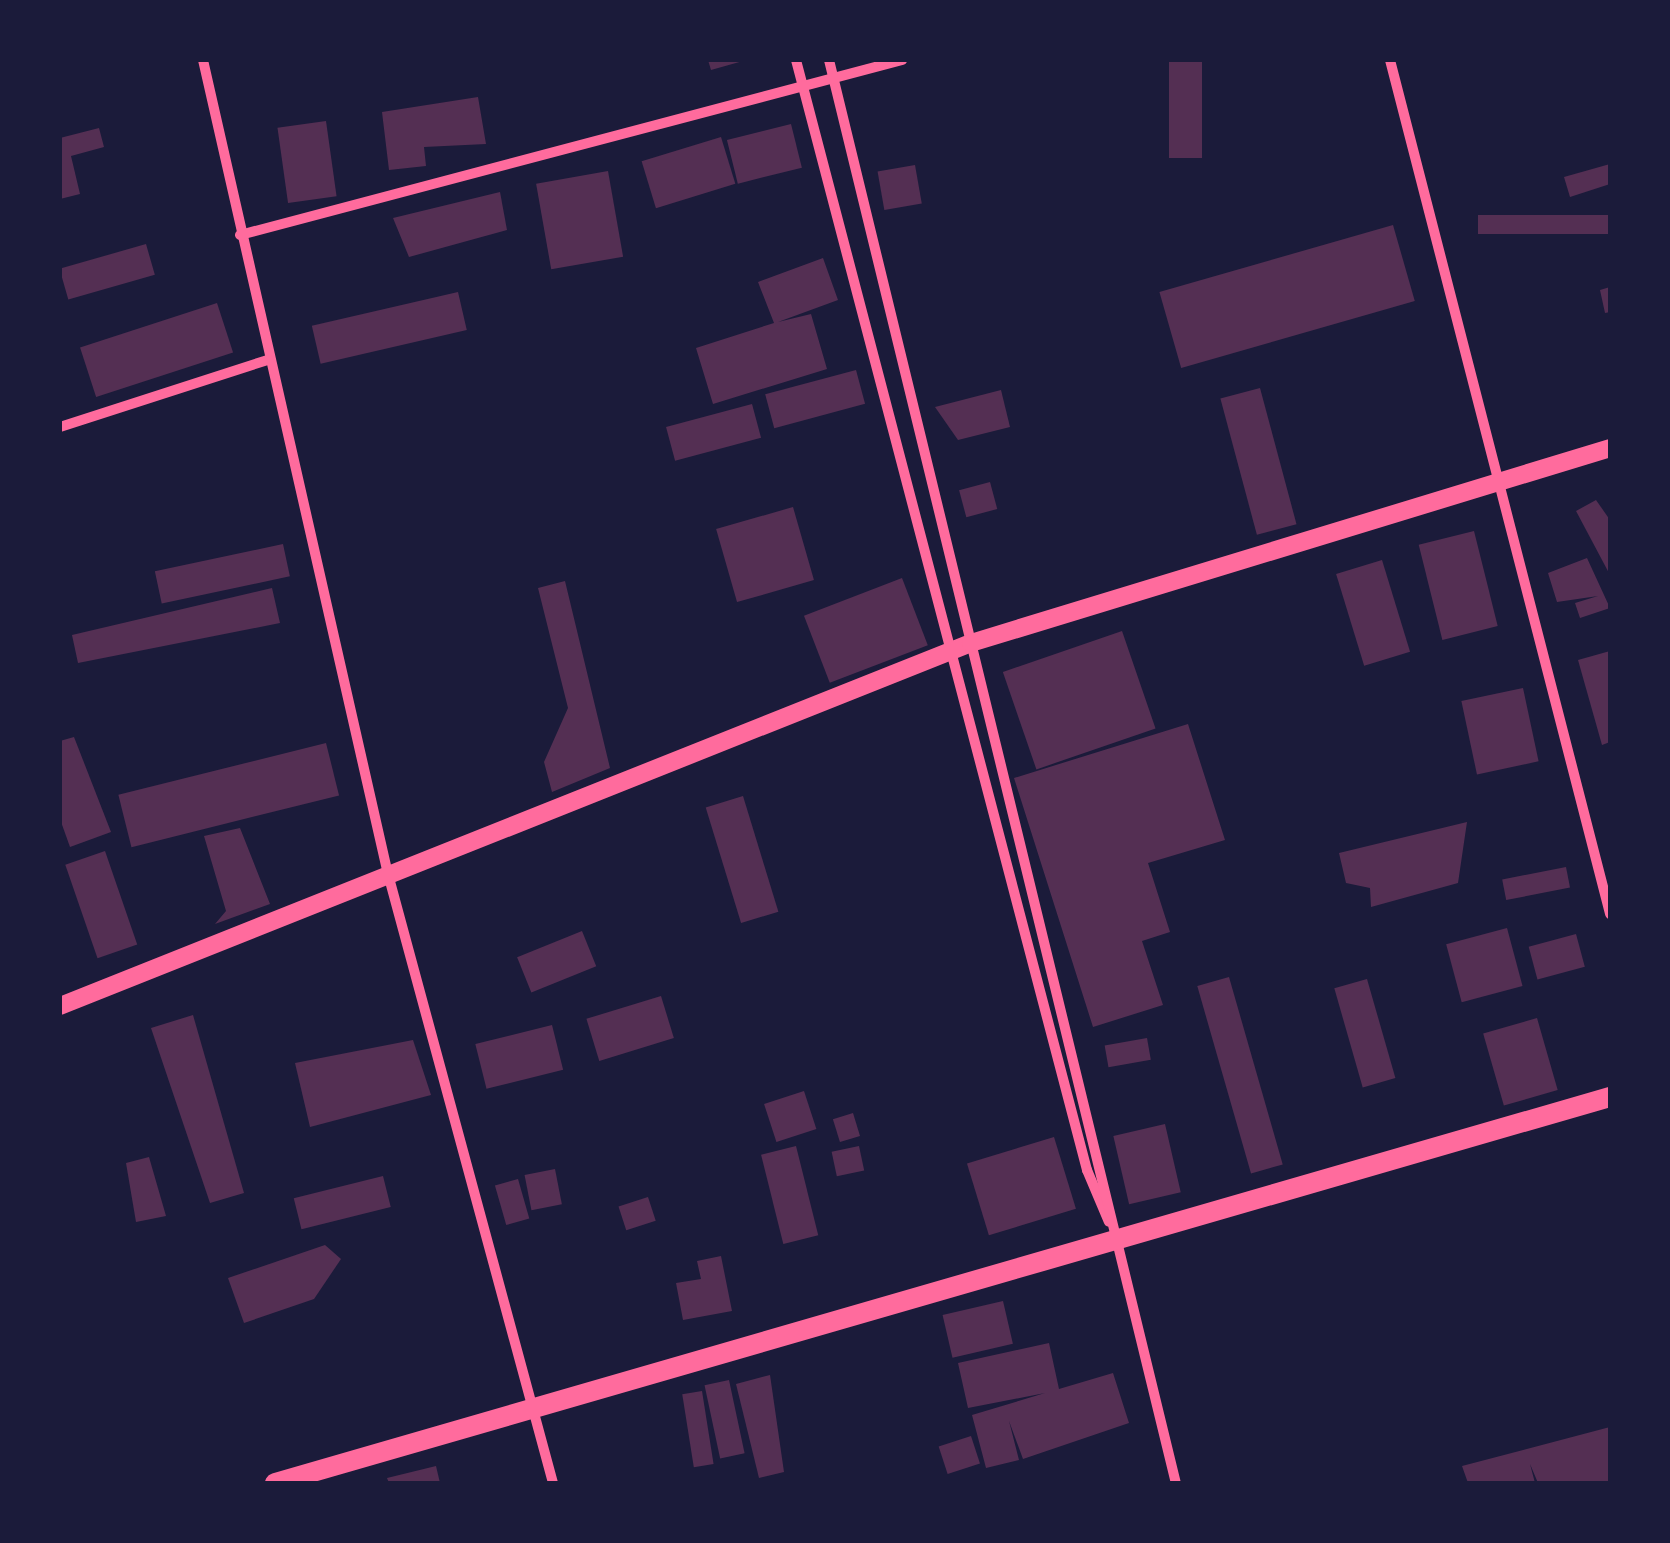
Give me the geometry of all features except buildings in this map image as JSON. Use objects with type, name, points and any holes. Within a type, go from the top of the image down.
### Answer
[{"type":"main road","points":[[275,1483],[1115,1237],[1610,1097]]},
{"type":"street","points":[[203,60],[268,360],[388,874],[536,1405],[553,1483]]},
{"type":"street","points":[[796,60],[873,350],[963,646],[1176,1483]]},
{"type":"street","points":[[829,60],[898,343],[963,646],[1087,1170],[1115,1237]]},
{"type":"street","points":[[240,235],[902,60]]},
{"type":"street","points":[[1390,60],[1505,482],[1610,914]]},
{"type":"street","points":[[873,350],[898,343]]},
{"type":"street","points":[[60,427],[268,360]]},
{"type":"street","points":[[60,1006],[963,646],[1610,448]]}]
